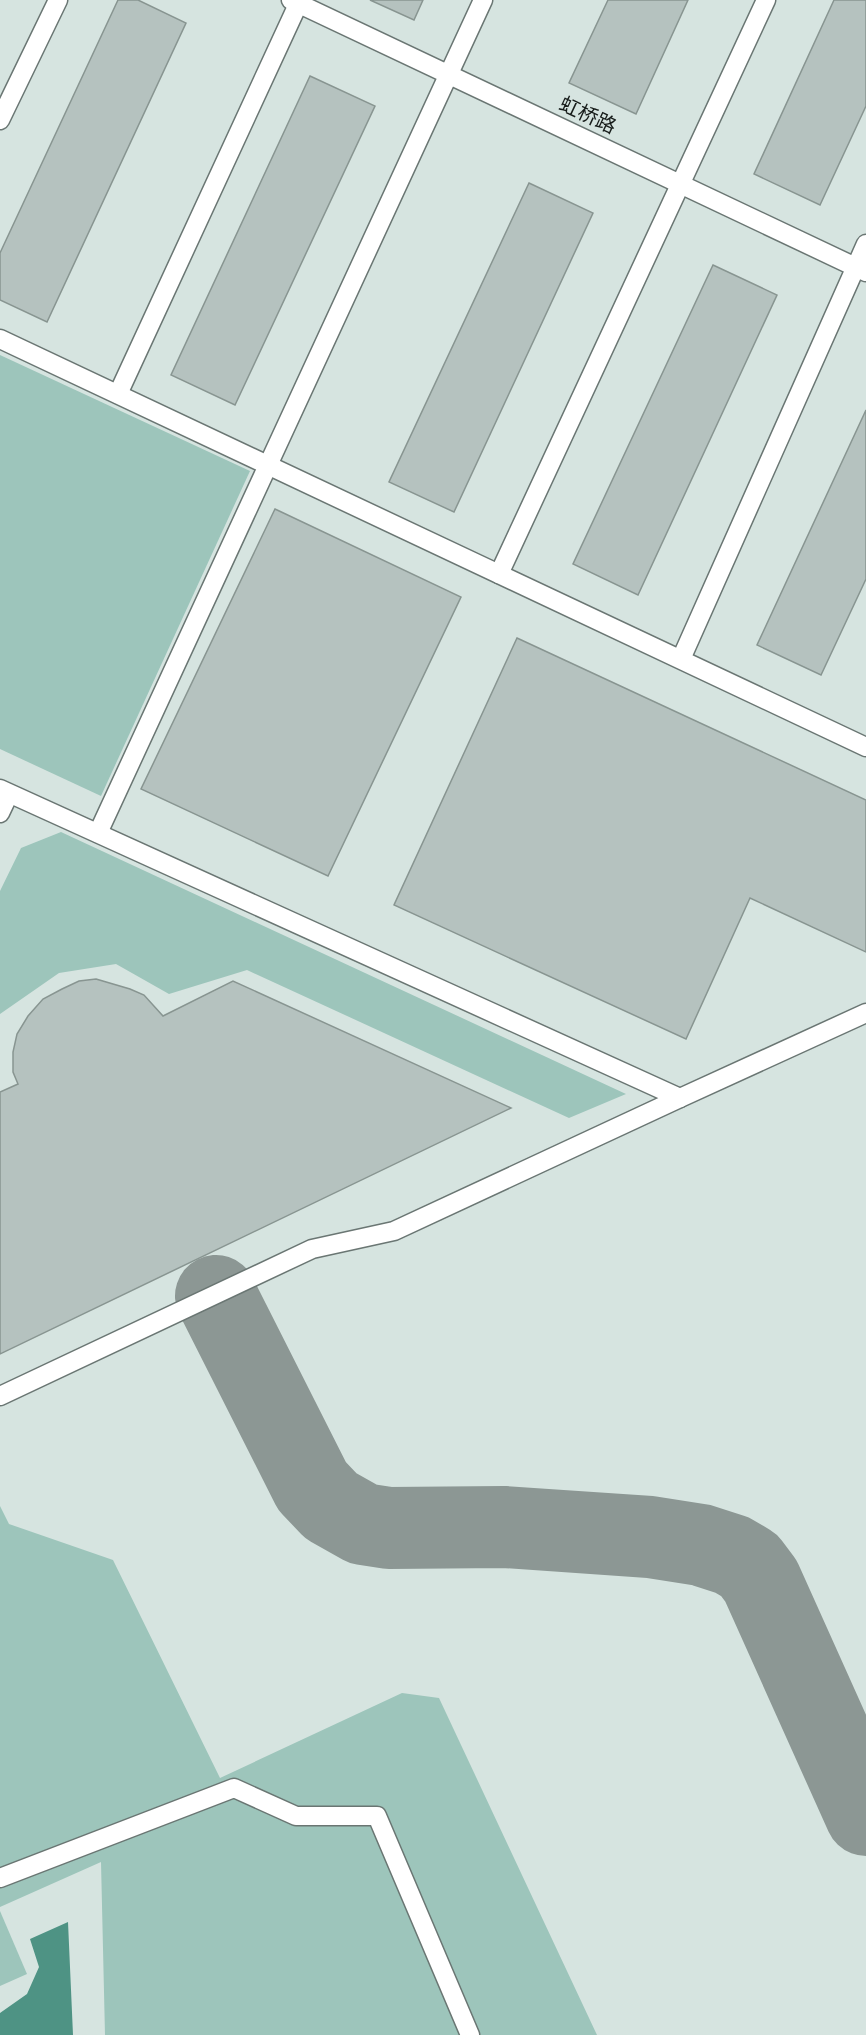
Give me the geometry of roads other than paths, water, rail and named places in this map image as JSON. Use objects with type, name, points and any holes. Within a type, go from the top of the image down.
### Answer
[{"type":"lane","points":[[0,120],[58,0]]},
{"type":"lane","points":[[98,833],[483,0]]},
{"type":"lane","points":[[499,574],[766,0]]},
{"type":"lane","points":[[118,394],[297,1]]},
{"type":"lane","name":"虹桥路","points":[[297,1],[861,269]]},
{"type":"lane","points":[[681,659],[861,269],[866,244]]},
{"type":"lane","points":[[0,339],[865,744]]},
{"type":"lane","points":[[0,813],[4,792],[680,1098]]},
{"type":"lane","points":[[0,1396],[312,1249],[337,1242],[366,1239],[394,1231],[866,1013]]},
{"type":"lane","points":[[0,1878],[234,1788],[296,1816],[377,1816],[470,2035]]}]
